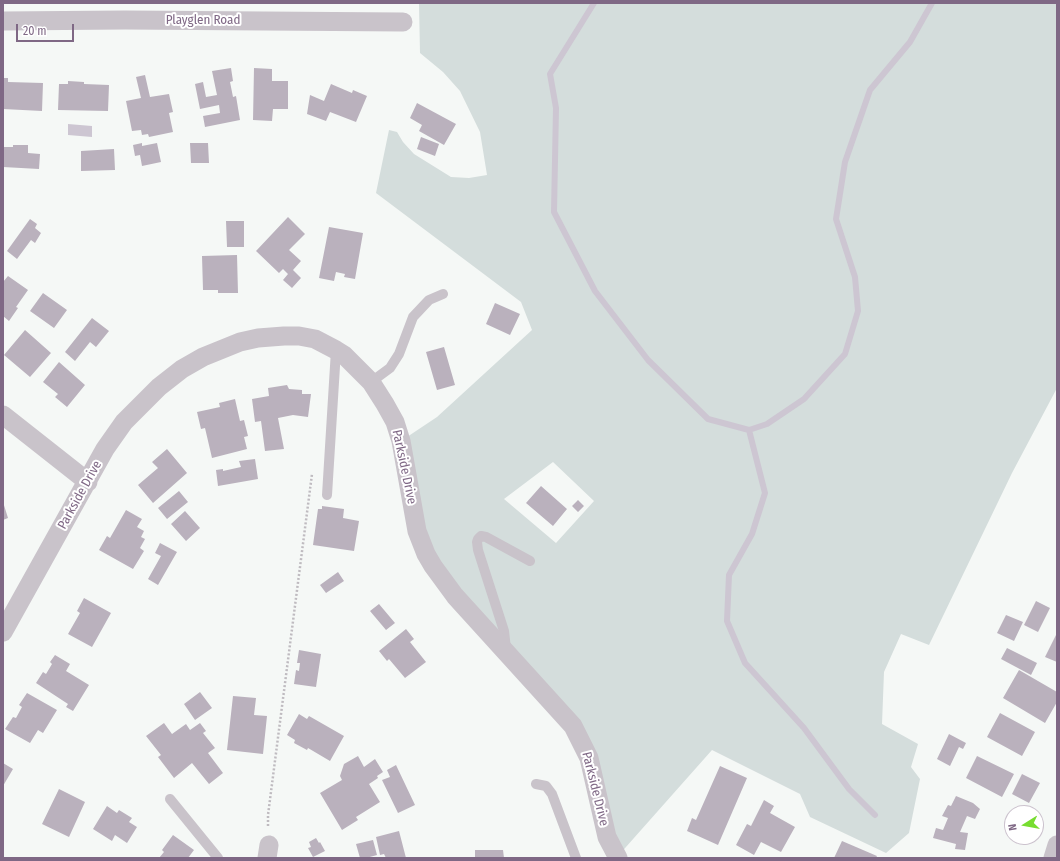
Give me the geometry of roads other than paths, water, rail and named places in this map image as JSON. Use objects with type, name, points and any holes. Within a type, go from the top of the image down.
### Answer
[{"type":"street","name":"Playglen Road","points":[[3,21],[125,20],[403,22]]},
{"type":"street","name":"Parkside Drive","points":[[3,632],[106,449],[124,422],[159,387],[182,369],[203,357],[221,349],[252,339],[284,336],[299,336],[315,339],[336,350],[365,375],[371,382],[395,422],[401,441],[417,531],[426,554],[433,566],[455,596],[568,721],[581,740],[589,758],[607,837],[616,857]]},
{"type":"street","points":[[3,414],[88,482]]},
{"type":"street","points":[[1053,858],[1057,845]]},
{"type":"lane","points":[[371,382],[390,368],[400,354],[413,317],[429,300],[443,294]]},
{"type":"lane","points":[[327,495],[336,350]]},
{"type":"lane","points":[[506,653],[504,631],[478,550],[478,539],[481,536],[486,538],[530,562]]},
{"type":"lane","points":[[536,784],[546,786],[552,794],[576,858]]},
{"type":"lane","points":[[170,799],[218,858]]},
{"type":"waterway","points":[[594,3],[550,74],[556,108],[554,212],[595,291],[648,360],[708,419],[749,430],[767,424],[804,399],[845,354],[858,311],[855,277],[836,219],[845,162],[870,90],[910,42],[932,3]]},
{"type":"waterway","points":[[749,430],[765,493],[752,534],[729,575],[727,621],[745,663],[804,728],[849,789],[875,815]]}]
